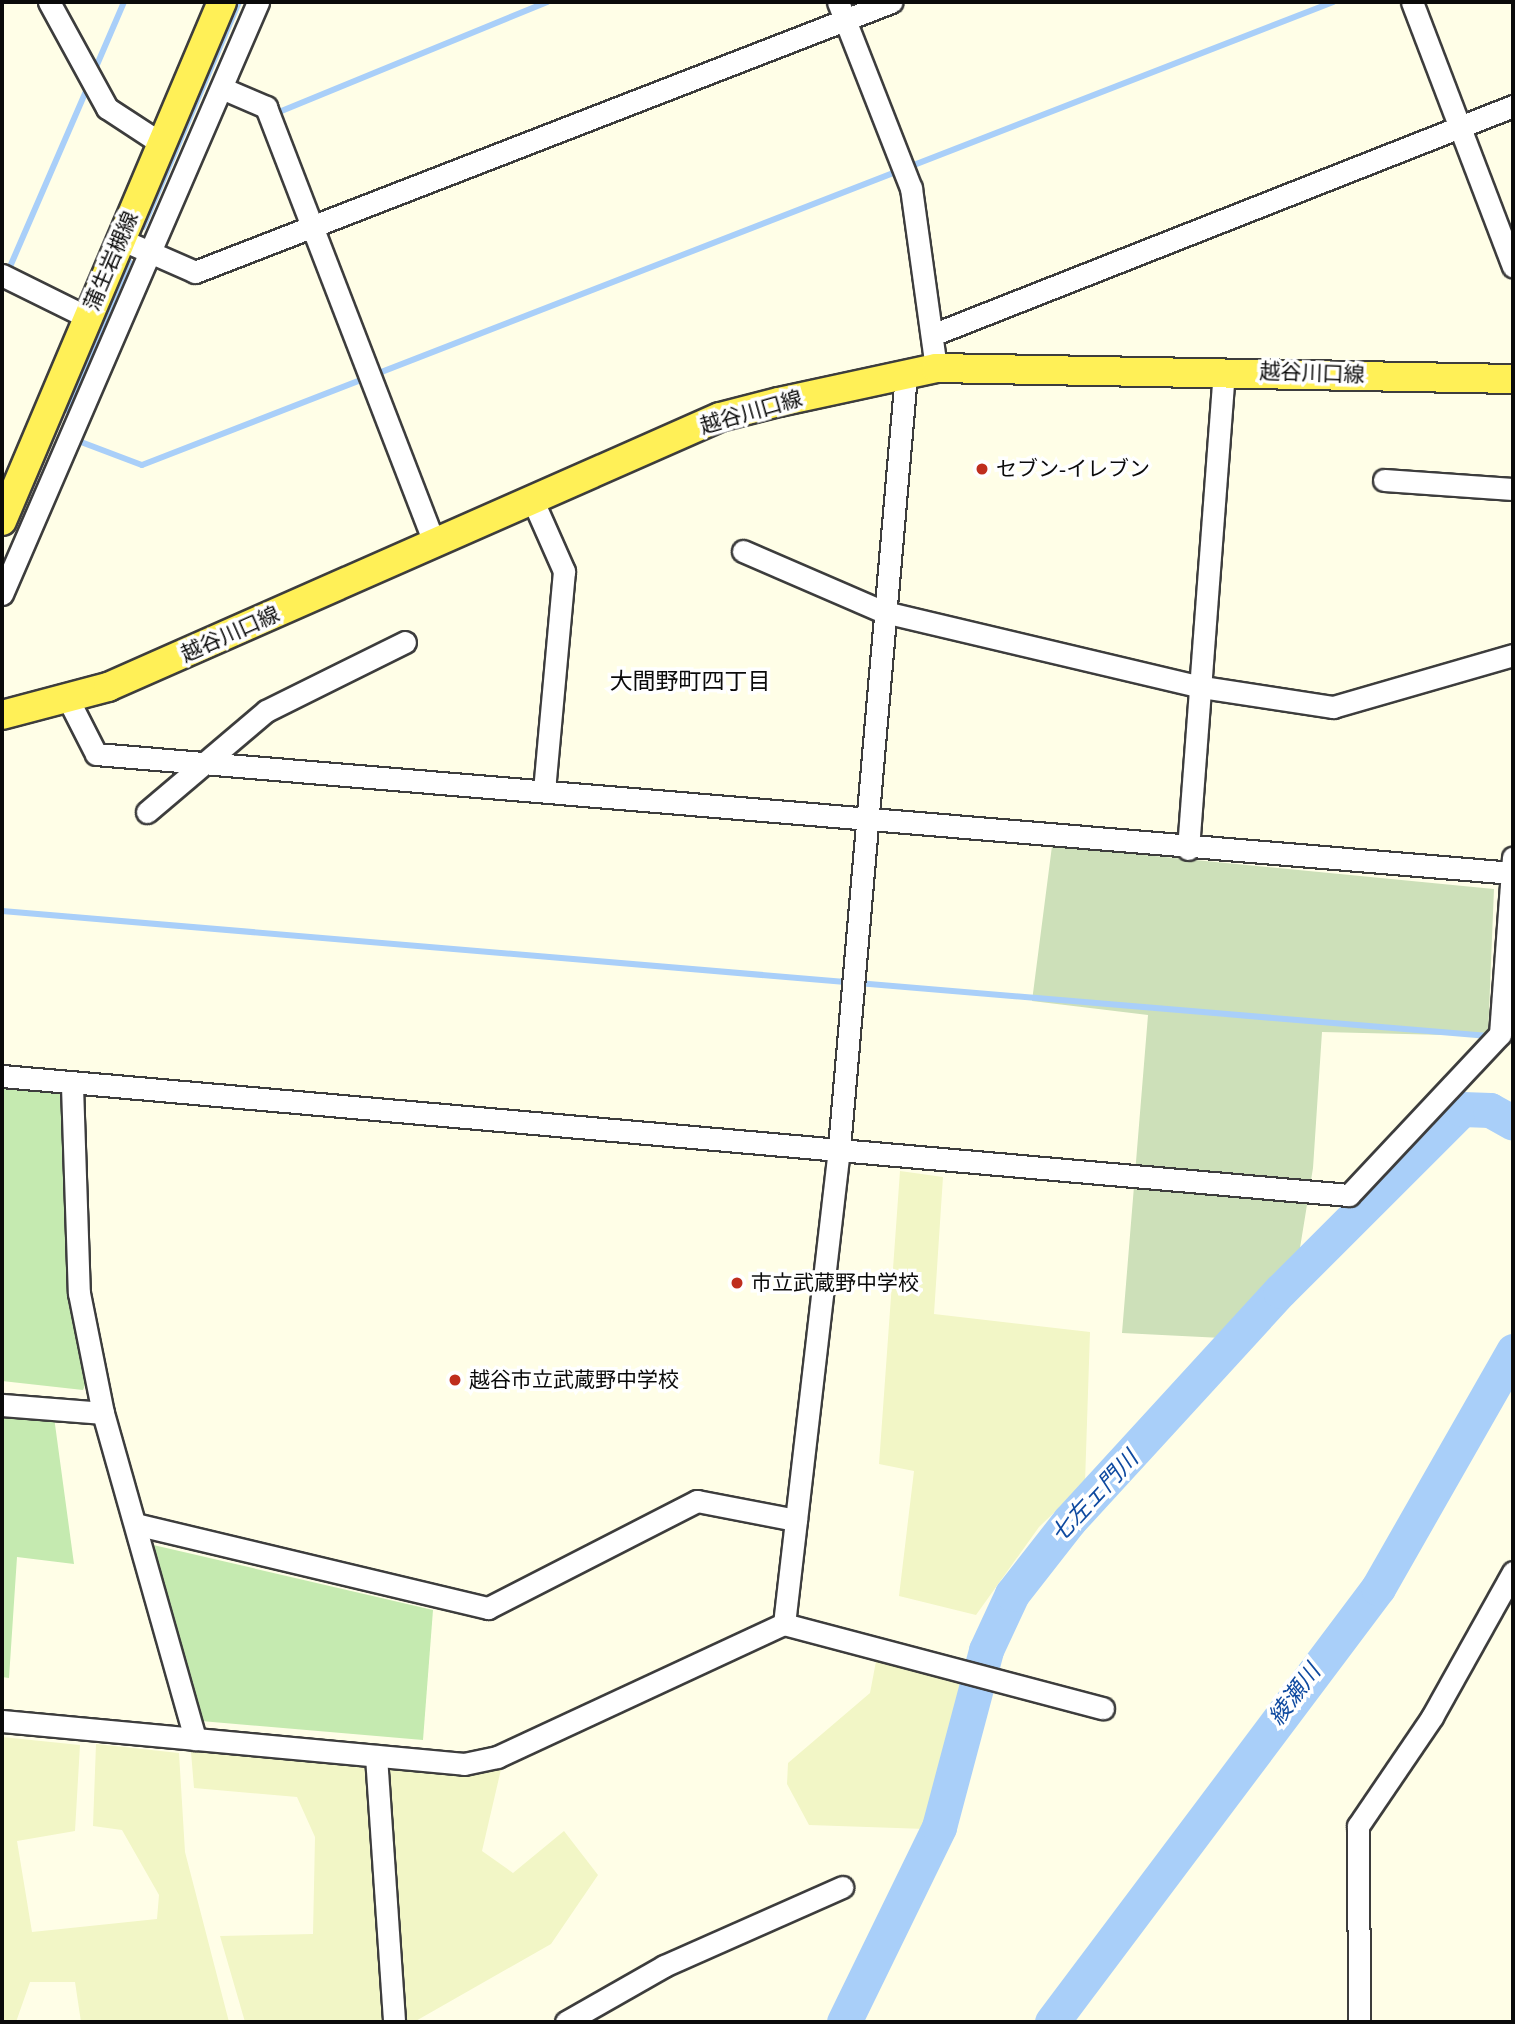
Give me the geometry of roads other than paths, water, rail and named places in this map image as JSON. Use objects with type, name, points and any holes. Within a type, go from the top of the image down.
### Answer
[{"type":"main road","name":"蒲生岩槻線","points":[[2,521],[222,2]]},
{"type":"main road","name":"越谷川口線","points":[[2,715],[69,701],[533,501],[720,417],[936,368],[1224,371],[1513,379]]},
{"type":"street","points":[[49,2],[107,108],[162,144]]},
{"type":"street","points":[[2,594],[224,89],[258,2]]},
{"type":"street","points":[[120,239],[195,272],[313,228],[841,11],[891,2]]},
{"type":"street","points":[[1412,2],[1513,266]]},
{"type":"street","points":[[841,11],[911,188],[936,368]]},
{"type":"street","points":[[224,89],[266,107],[434,542]]},
{"type":"street","points":[[932,335],[1513,106]]},
{"type":"street","points":[[2,275],[87,317]]},
{"type":"street","points":[[1188,849],[1224,371]]},
{"type":"street","points":[[784,1624],[839,1148],[871,817],[884,612],[906,375]]},
{"type":"street","points":[[1384,480],[1513,489]]},
{"type":"street","points":[[533,501],[564,571],[544,789]]},
{"type":"street","points":[[743,551],[884,612],[1202,687],[1333,708],[1513,655]]},
{"type":"street","points":[[147,811],[204,760],[266,711],[405,642]]},
{"type":"street","points":[[2,1076],[72,1086],[839,1148],[1349,1195],[1500,1034],[1513,868],[1188,849],[871,817],[204,760],[96,754],[69,701]]},
{"type":"street","points":[[72,1086],[79,1293],[103,1413],[195,1739]]},
{"type":"street","points":[[2,1405],[103,1413]]},
{"type":"street","points":[[135,1524],[488,1608],[697,1501],[796,1520]]},
{"type":"street","points":[[1359,2022],[1358,1826],[1432,1717],[1513,1572]]},
{"type":"street","points":[[2,1721],[464,1764],[496,1757],[784,1624],[1103,1708]]},
{"type":"street","points":[[376,1756],[394,2022]]},
{"type":"street","points":[[566,2022],[664,1965],[842,1887]]},
{"type":"waterway","points":[[93,74],[124,2]]},
{"type":"waterway","points":[[143,227],[239,2]]},
{"type":"waterway","points":[[279,112],[547,2]]},
{"type":"waterway","points":[[81,442],[142,465],[1333,2]]},
{"type":"waterway","points":[[9,269],[89,84]]},
{"type":"waterway","points":[[67,410],[129,261]]},
{"type":"waterway","points":[[2,911],[1489,1036]]},
{"type":"waterway","name":"七左ェ門川","points":[[844,2022],[939,1827],[986,1650],[1012,1594],[1069,1521],[1280,1291],[1462,1109],[1490,1110],[1513,1123]]},
{"type":"waterway","name":"綾瀬川","points":[[1052,2022],[1378,1588],[1513,1351]]},
{"type":"place","name":"セブン-イレブン","points":[[982,469]]},
{"type":"place","name":"市立武蔵野中学校","points":[[737,1283]]},
{"type":"place","name":"越谷市立武蔵野中学校","points":[[455,1380]]},
{"type":"district","name":"大間野町四丁目","points":[[690,682]]}]
